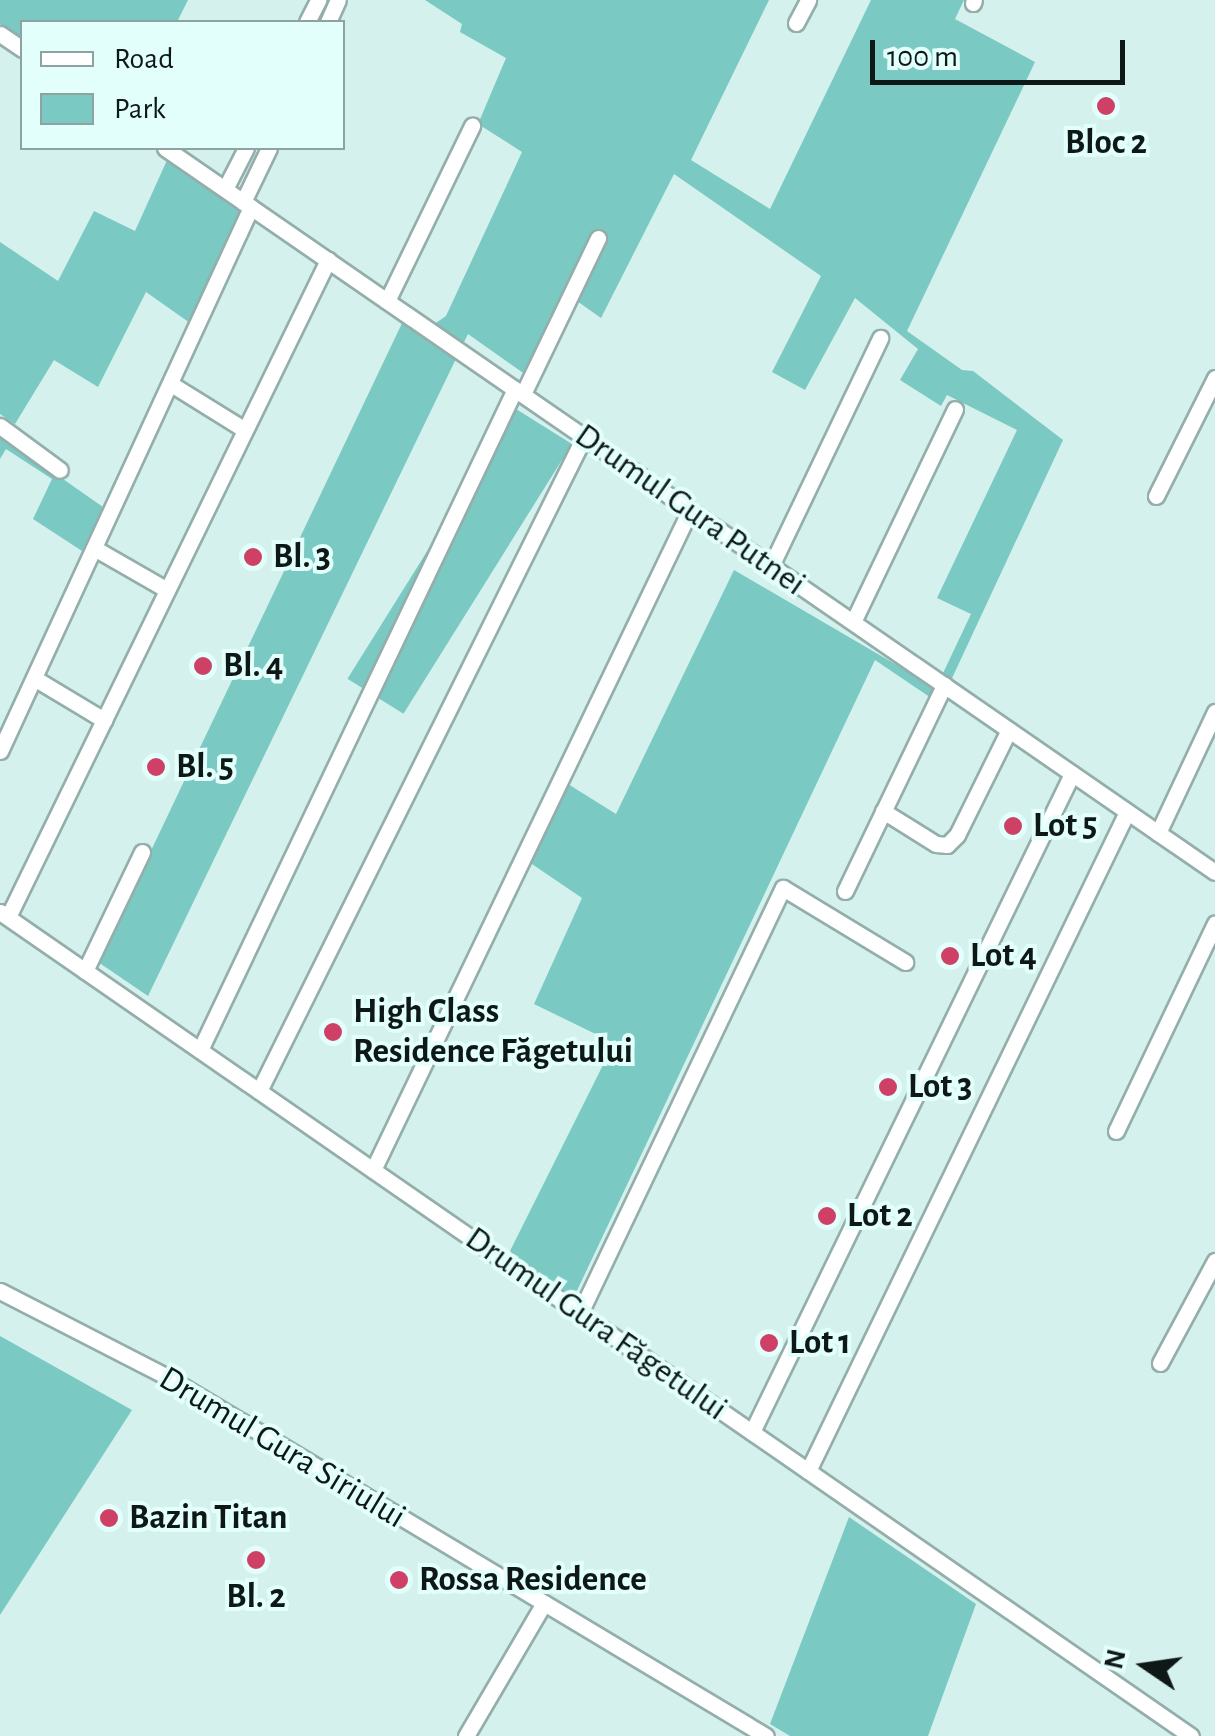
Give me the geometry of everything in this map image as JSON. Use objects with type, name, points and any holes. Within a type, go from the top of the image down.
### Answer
[{"type":"street","points":[[796,23],[808,0]]},
{"type":"street","points":[[387,301],[472,126]]},
{"type":"street","name":"Drumul Gura Putnei","points":[[168,150],[1215,872]]},
{"type":"street","points":[[226,189],[245,150]]},
{"type":"street","points":[[0,751],[170,384],[267,150]]},
{"type":"street","points":[[200,1050],[519,392],[598,238]]},
{"type":"street","points":[[4,915],[104,720],[328,260]]},
{"type":"street","points":[[771,566],[880,338]]},
{"type":"street","points":[[1156,496],[1215,378]]},
{"type":"street","points":[[170,384],[245,430]]},
{"type":"street","points":[[853,622],[955,409]]},
{"type":"street","points":[[0,426],[60,470]]},
{"type":"street","points":[[259,1091],[584,437]]},
{"type":"street","points":[[373,1170],[690,510]]},
{"type":"street","points":[[94,548],[167,590]]},
{"type":"street","points":[[34,678],[104,720]]},
{"type":"street","points":[[846,891],[944,685]]},
{"type":"street","points":[[1158,833],[1215,712]]},
{"type":"street","points":[[883,811],[936,844],[947,845],[957,835],[1009,730]]},
{"type":"street","points":[[752,1432],[1072,774]]},
{"type":"street","points":[[808,1470],[1128,812]]},
{"type":"street","points":[[85,971],[142,852]]},
{"type":"street","points":[[580,1313],[784,888],[905,962]]},
{"type":"street","name":"Drumul Gura Făgetului","points":[[4,915],[1192,1736]]},
{"type":"street","points":[[1116,1131],[1215,923]]},
{"type":"street","points":[[1160,1363],[1215,1261]]},
{"type":"street","name":"Drumul Gura Siriului","points":[[0,1290],[167,1377],[766,1736]]},
{"type":"street","points":[[466,1736],[542,1605]]},
{"type":"green space","points":[[0,0],[188,0],[178,20],[20,20],[20,38],[0,24]]},
{"type":"green space","points":[[425,0],[769,0],[691,160],[770,209],[871,0],[964,0],[955,19],[1035,62],[907,331],[962,370],[973,371],[1063,440],[940,704],[875,660],[574,1297],[509,1253],[614,1043],[534,1004],[582,898],[529,862],[568,784],[616,814],[734,570],[936,688],[971,614],[937,598],[1017,430],[947,395],[941,406],[900,380],[918,349],[855,298],[805,390],[772,372],[821,276],[674,174],[601,318],[567,294],[526,375],[468,334],[148,996],[98,962],[404,319],[421,333],[446,316],[522,152],[478,124],[506,58],[460,32],[462,24]]},
{"type":"green space","points":[[168,158],[244,213],[190,323],[146,292],[98,387],[54,360],[15,424],[0,414],[0,242],[58,281],[94,211],[135,231]]},
{"type":"green space","points":[[516,409],[572,444],[403,714],[347,679]]},
{"type":"green space","points":[[0,435],[103,507],[82,551],[33,519],[52,479],[6,449],[0,459]]},
{"type":"green space","points":[[0,1336],[132,1410],[0,1615]]},
{"type":"green space","points":[[849,1517],[976,1604],[928,1736],[790,1736],[770,1724]]},
{"type":"place","name":"Bloc 2","points":[[1106,106]]},
{"type":"place","name":"Bl. 3","points":[[253,557]]},
{"type":"place","name":"Bl. 4","points":[[203,666]]},
{"type":"place","name":"Bl. 5","points":[[156,767]]},
{"type":"place","name":"Lot 5","points":[[1013,826]]},
{"type":"place","name":"Lot 4","points":[[950,956]]},
{"type":"place","name":"High Class Residence Făgetului","points":[[333,1032]]},
{"type":"place","name":"Lot 3","points":[[888,1087]]},
{"type":"place","name":"Lot 2","points":[[827,1216]]},
{"type":"place","name":"Lot 1","points":[[769,1343]]},
{"type":"place","name":"Bazin Titan","points":[[109,1518]]},
{"type":"place","name":"Bl. 2","points":[[256,1560]]},
{"type":"place","name":"Rossa Residence","points":[[399,1580]]}]
